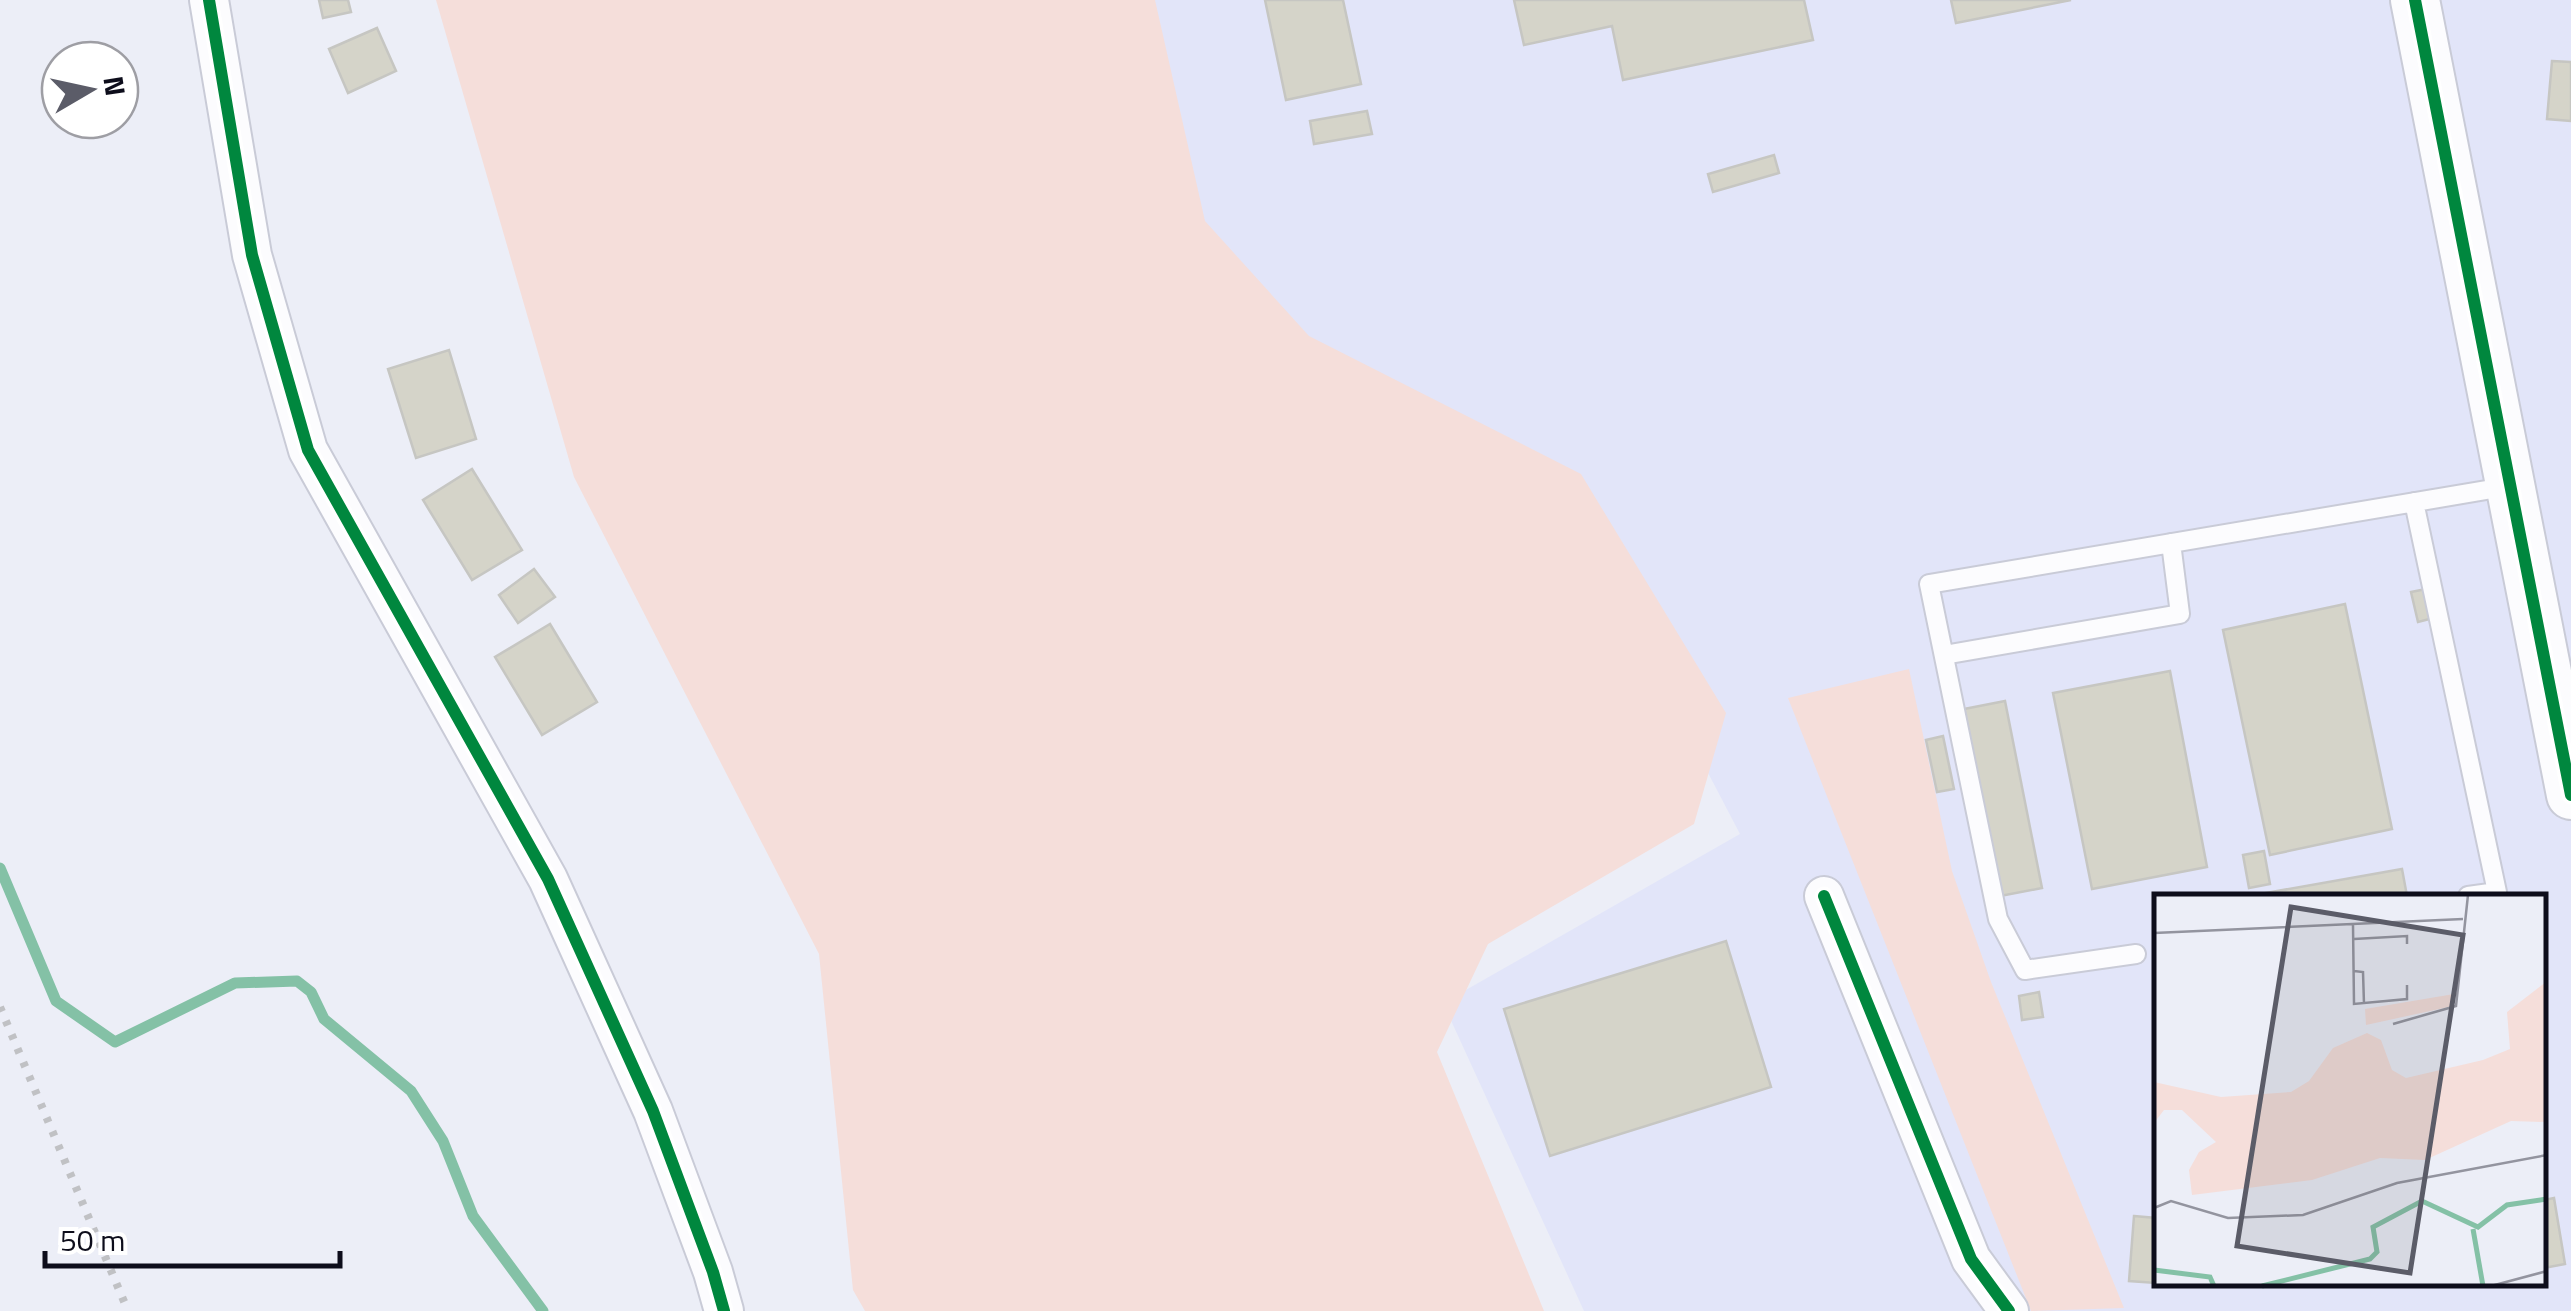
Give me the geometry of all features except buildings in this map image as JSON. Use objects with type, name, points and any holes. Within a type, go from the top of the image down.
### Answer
[{"type":"street","points":[[209,0],[252,255],[308,450],[548,878],[653,1111],[724,1311]]},
{"type":"street","points":[[2416,0],[2571,794]]},
{"type":"street","points":[[1824,896],[1971,1259],[2009,1311]]},
{"type":"lane","points":[[2136,954],[2025,970],[1998,919],[1929,584],[2510,486]]},
{"type":"lane","points":[[2414,502],[2497,892],[2482,894]]},
{"type":"lane","points":[[1944,655],[2180,614],[2172,543]]},
{"type":"shaded area","points":[[436,0],[1155,0],[1205,221],[1309,336],[1581,474],[1726,713],[1694,824],[1488,944],[1437,1052],[1544,1311],[865,1311],[853,1290],[819,954],[574,477]]},
{"type":"shaded area","points":[[1075,0],[2571,0],[2571,1311],[1584,1311],[1443,1003],[1740,834],[1567,503],[1114,305]]},
{"type":"shaded area","points":[[1909,669],[1952,871],[1991,982],[2124,1308],[2031,1311],[1788,698]]},
{"type":"waterway","points":[[0,868],[56,1001],[115,1042],[235,983],[297,981],[311,992],[324,1019],[411,1091],[443,1141],[473,1216],[543,1311]]},
{"type":"railway","points":[[0,1007],[128,1311]]},
{"type":"cycle path","points":[[209,0],[252,255],[308,450],[548,879],[653,1111],[724,1311]]},
{"type":"cycle path","points":[[2415,0],[2571,795]]},
{"type":"cycle path","points":[[1824,896],[1971,1259],[2009,1311]]}]
